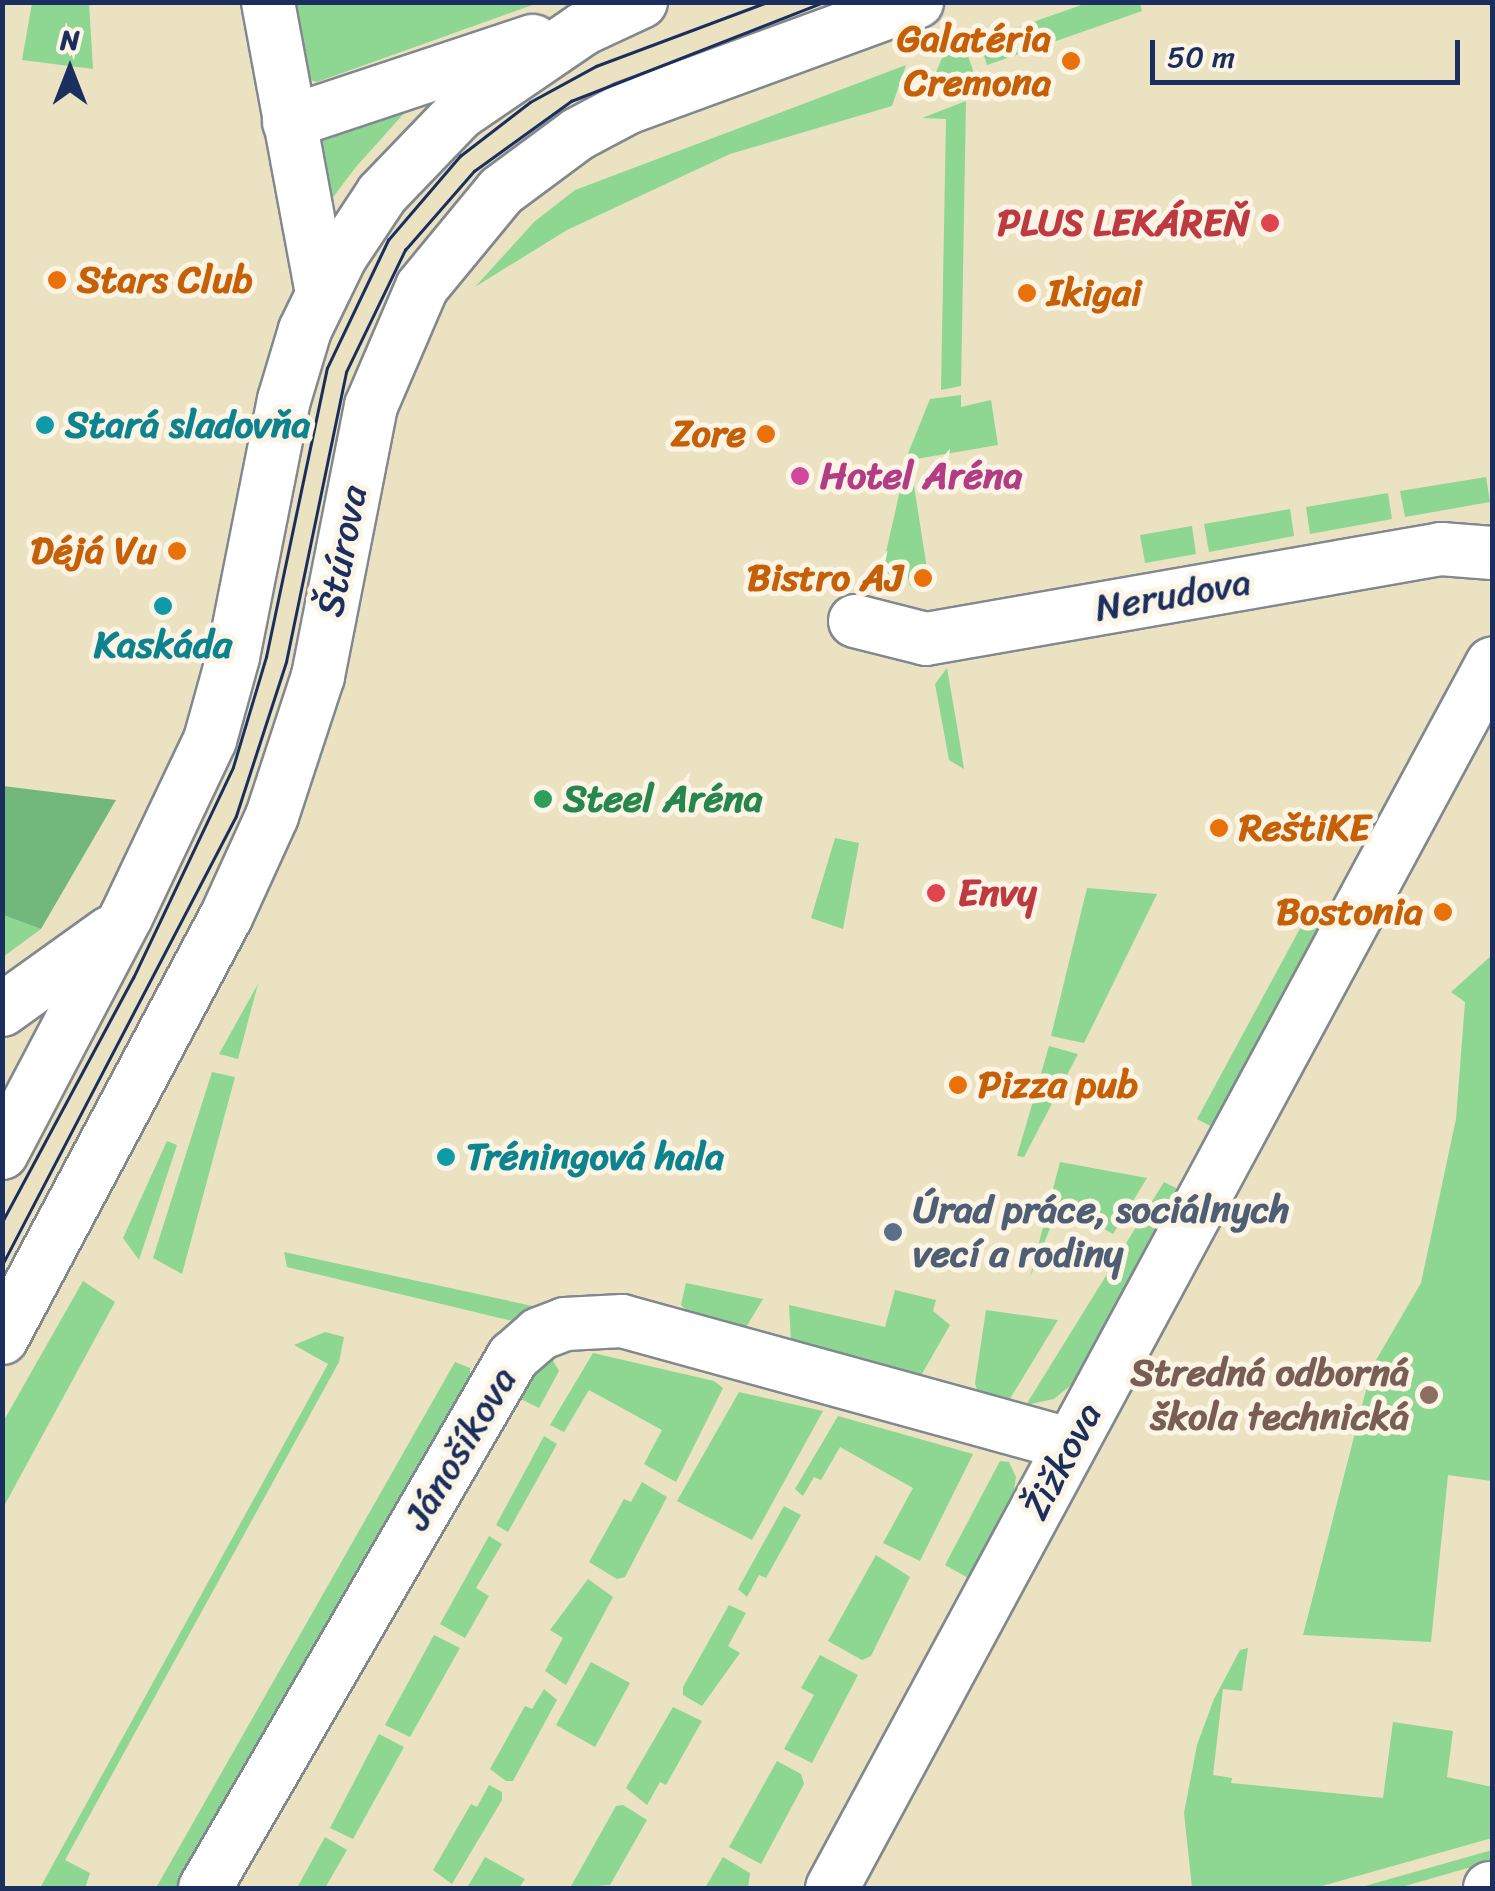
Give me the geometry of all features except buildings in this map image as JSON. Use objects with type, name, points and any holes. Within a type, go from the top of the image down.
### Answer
[{"type":"street","points":[[268,2],[322,292]]},
{"type":"street","name":"Štúrova","points":[[2,1338],[226,917],[272,816],[318,676],[371,406],[422,287],[501,191],[578,134],[628,108],[916,2]]},
{"type":"street","points":[[289,122],[631,7]]},
{"type":"street","points":[[2,1153],[126,918],[210,740],[233,658],[284,400],[322,292],[371,210],[418,152],[504,78],[631,7]]},
{"type":"street","name":"Nerudova","points":[[855,622],[926,640],[1441,549],[1492,552]]},
{"type":"street","name":"Žižkova","points":[[832,1888],[1492,664]]},
{"type":"street","points":[[2,1010],[72,964],[126,918]]},
{"type":"street","name":"Jánošíkova","points":[[205,1888],[513,1356],[539,1334],[565,1324],[622,1321],[1069,1444]]},
{"type":"green space","points":[[32,3],[89,3],[93,69],[22,60]]},
{"type":"green space","points":[[295,3],[538,3],[317,82],[306,79]]},
{"type":"green space","points":[[1087,3],[1140,3],[1142,11],[987,65],[979,41]]},
{"type":"green space","points":[[964,45],[973,70],[968,84],[941,95],[929,90],[944,53]]},
{"type":"green space","points":[[906,65],[892,106],[730,154],[567,230],[475,287],[534,222],[575,190]]},
{"type":"green space","points":[[966,101],[961,386],[941,390],[946,119],[922,118]]},
{"type":"green space","points":[[407,110],[355,168],[331,200],[313,133]]},
{"type":"green space","points":[[961,395],[961,407],[991,400],[998,445],[910,460],[927,569],[916,571],[918,584],[910,586],[907,572],[881,574],[909,451],[930,399]]},
{"type":"green space","points":[[1486,477],[1490,502],[1405,517],[1400,491]]},
{"type":"green space","points":[[1388,493],[1392,519],[1310,534],[1306,507]]},
{"type":"green space","points":[[1290,509],[1294,536],[1209,552],[1204,524]]},
{"type":"green space","points":[[1192,526],[1196,554],[1145,563],[1140,535]]},
{"type":"green space","points":[[947,668],[964,769],[949,760],[935,684]]},
{"type":"green space","points":[[3,786],[116,800],[41,929],[3,915]]},
{"type":"green space","points":[[835,838],[859,843],[843,929],[811,918]]},
{"type":"green space","points":[[1087,888],[1157,894],[1084,1043],[1051,1036]]},
{"type":"green space","points":[[1310,910],[1321,930],[1214,1128],[1197,1119]]},
{"type":"green space","points":[[3,915],[41,929],[3,957]]},
{"type":"green space","points":[[1492,955],[1492,1481],[1448,1475],[1431,1642],[1303,1635],[1372,1367],[1421,1283],[1456,1119],[1465,1002],[1451,992]]},
{"type":"green space","points":[[258,984],[238,1059],[219,1054]]},
{"type":"green space","points":[[1049,1046],[1078,1054],[1024,1157],[1017,1156]]},
{"type":"green space","points":[[212,1072],[235,1077],[182,1274],[153,1258]]},
{"type":"green space","points":[[167,1141],[177,1145],[139,1260],[123,1238]]},
{"type":"green space","points":[[1060,1162],[1147,1178],[1113,1234],[1060,1204],[1030,1277]]},
{"type":"green space","points":[[1164,1182],[1176,1188],[1177,1198],[1077,1380],[1054,1399],[1026,1405]]},
{"type":"green space","points":[[284,1252],[551,1310],[524,1323],[504,1319],[287,1267]]},
{"type":"green space","points":[[83,1281],[115,1302],[3,1508],[3,1422]]},
{"type":"green space","points":[[686,1283],[763,1299],[742,1334],[691,1315],[681,1305]]},
{"type":"green space","points":[[895,1290],[936,1300],[933,1311],[950,1325],[919,1379],[791,1342],[789,1305],[885,1327]]},
{"type":"green space","points":[[986,1310],[1058,1320],[1008,1402],[978,1393],[975,1383]]},
{"type":"green space","points":[[325,1332],[344,1337],[339,1362],[65,1860],[90,1873],[85,1888],[40,1888],[328,1364],[294,1345]]},
{"type":"green space","points":[[593,1353],[714,1381],[723,1388],[676,1482],[644,1464],[662,1430],[589,1390],[564,1432],[550,1425]]},
{"type":"green space","points":[[551,1357],[559,1371],[539,1408],[513,1395],[530,1366]]},
{"type":"green space","points":[[455,1362],[470,1368],[470,1379],[184,1888],[156,1888]]},
{"type":"green space","points":[[739,1392],[823,1411],[752,1540],[677,1501]]},
{"type":"green space","points":[[838,1416],[973,1454],[920,1561],[883,1543],[913,1488],[840,1447],[821,1480],[814,1477],[803,1496],[795,1489]]},
{"type":"green space","points":[[544,1436],[557,1444],[508,1532],[496,1525]]},
{"type":"green space","points":[[1000,1461],[1009,1462],[1016,1477],[1013,1498],[970,1579],[945,1565]]},
{"type":"green space","points":[[642,1482],[667,1497],[625,1577],[617,1579],[589,1562],[624,1499],[631,1502]]},
{"type":"green space","points":[[784,1506],[801,1515],[766,1578],[759,1575],[747,1597],[738,1589]]},
{"type":"green space","points":[[489,1536],[502,1544],[476,1588],[489,1596],[465,1638],[440,1624]]},
{"type":"green space","points":[[876,1555],[910,1577],[871,1656],[862,1660],[828,1641]]},
{"type":"green space","points":[[588,1579],[613,1597],[566,1685],[545,1671],[563,1638],[550,1630]]},
{"type":"green space","points":[[729,1605],[746,1613],[728,1646],[740,1653],[702,1706],[683,1695],[683,1687]]},
{"type":"green space","points":[[434,1635],[460,1648],[410,1737],[385,1725]]},
{"type":"green space","points":[[1248,1648],[1242,1691],[1223,1689],[1213,1775],[1232,1778],[1231,1783],[1383,1798],[1393,1722],[1453,1731],[1447,1777],[1492,1787],[1492,1838],[1315,1888],[1192,1888],[1184,1813],[1197,1745],[1214,1699],[1240,1650]]},
{"type":"green space","points":[[820,1655],[858,1675],[812,1763],[784,1749],[814,1695],[801,1688]]},
{"type":"green space","points":[[591,1662],[630,1683],[595,1747],[556,1725]]},
{"type":"green space","points":[[544,1689],[557,1700],[513,1781],[506,1781],[490,1769],[525,1706],[532,1709]]},
{"type":"green space","points":[[673,1707],[702,1721],[666,1785],[660,1782],[647,1805],[626,1788]]},
{"type":"green space","points":[[379,1734],[404,1747],[353,1839],[330,1828]]},
{"type":"green space","points":[[777,1761],[801,1774],[804,1784],[761,1864],[729,1847]]},
{"type":"green space","points":[[489,1785],[502,1792],[502,1800],[452,1884],[433,1870],[471,1804],[477,1807]]},
{"type":"green space","points":[[623,1805],[647,1820],[610,1885],[570,1888],[616,1806]]},
{"type":"green space","points":[[325,1837],[347,1850],[325,1888],[297,1888]]},
{"type":"green space","points":[[1492,1850],[1492,1861],[1398,1888],[1358,1888]]},
{"type":"green space","points":[[485,1857],[525,1879],[519,1888],[467,1888]]},
{"type":"green space","points":[[723,1857],[750,1873],[748,1888],[705,1888]]},
{"type":"tram line","points":[[2,1222],[133,978],[233,767],[266,657],[327,368],[388,240],[460,156],[530,102],[596,66],[767,2]]},
{"type":"tram line","points":[[2,1265],[236,816],[286,662],[346,372],[405,250],[474,171],[571,101],[824,2]]},
{"type":"place","name":"Galatéria Cremona","points":[[1071,61]]},
{"type":"place","name":"PLUS LEKÁREŇ","points":[[1270,223]]},
{"type":"place","name":"Stars Club","points":[[57,280]]},
{"type":"place","name":"Ikigai","points":[[1027,293]]},
{"type":"place","name":"Stará sladovňa","points":[[45,425]]},
{"type":"place","name":"Zore","points":[[766,434]]},
{"type":"place","name":"Hotel Aréna","points":[[800,476]]},
{"type":"place","name":"Déjá Vu","points":[[177,551]]},
{"type":"place","name":"Bistro AJ","points":[[923,578]]},
{"type":"place","name":"Kaskáda","points":[[163,606]]},
{"type":"place","name":"Steel Aréna","points":[[543,799]]},
{"type":"place","name":"ReštiKE","points":[[1219,828]]},
{"type":"place","name":"Envy","points":[[936,893]]},
{"type":"place","name":"Bostonia","points":[[1443,912]]},
{"type":"place","name":"Pizza pub","points":[[958,1085]]},
{"type":"place","name":"Tréningová hala","points":[[446,1157]]},
{"type":"place","name":"Úrad práce, sociálnych vecí a rodiny","points":[[893,1232]]},
{"type":"place","name":"Stredná odborná škola technická","points":[[1429,1395]]}]
